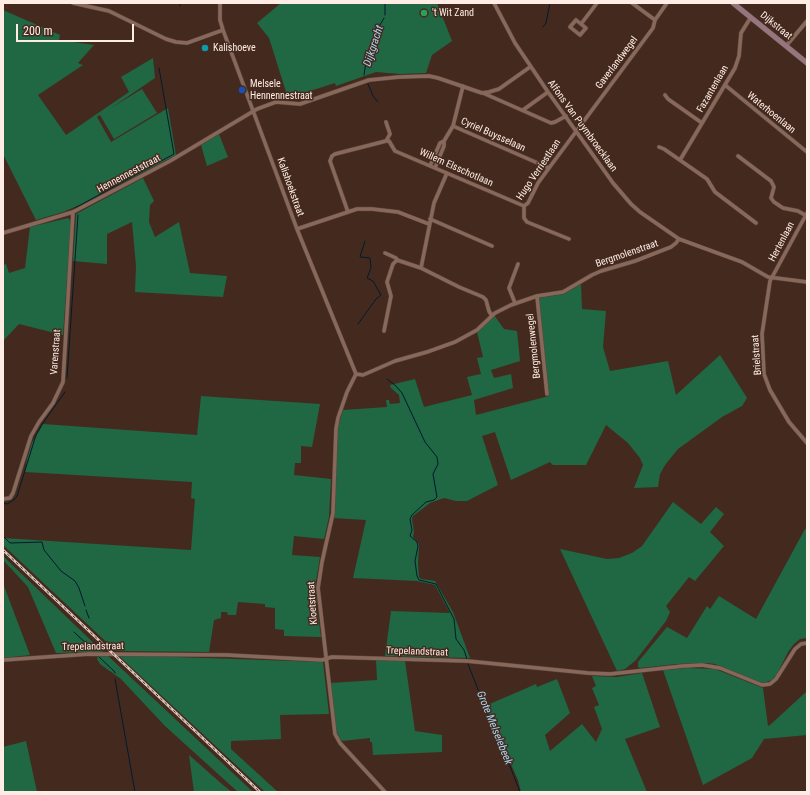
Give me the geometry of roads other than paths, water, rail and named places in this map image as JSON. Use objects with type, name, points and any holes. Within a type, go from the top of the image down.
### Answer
[{"type":"main road","name":"Dijkstraat","points":[[733,3],[807,63]]},
{"type":"street","points":[[73,3],[109,11],[166,39],[176,42],[188,43],[223,30]]},
{"type":"street","name":"Kalishoekstraat","points":[[220,3],[220,20],[223,30],[297,229],[356,374]]},
{"type":"street","name":"Alfons Van Puymbroecklaan","points":[[494,3],[515,43],[530,67],[613,183],[640,212],[679,239]]},
{"type":"street","points":[[581,24],[597,3]]},
{"type":"street","points":[[632,3],[655,20]]},
{"type":"street","name":"Gaverlandwegel","points":[[576,131],[653,28],[655,20],[667,3]]},
{"type":"street","name":"Fazantenlaan","points":[[680,160],[735,68],[739,56],[741,33],[751,17]]},
{"type":"street","points":[[786,46],[807,21]]},
{"type":"street","points":[[482,93],[497,90],[530,67]]},
{"type":"street","name":"Hennenneststraat","points":[[3,233],[73,212],[170,161],[254,111],[278,102],[300,104],[373,79],[429,76],[482,93],[551,122],[555,122],[566,116]]},
{"type":"street","name":"Waterhoenlaan","points":[[725,85],[807,152]]},
{"type":"street","name":"Cyriel Buysselaan","points":[[430,166],[440,143],[444,141],[453,126],[463,86]]},
{"type":"street","points":[[497,90],[496,96],[500,101]]},
{"type":"street","points":[[523,110],[548,92]]},
{"type":"street","name":"Fazantenlaan","points":[[665,95],[668,99],[702,123]]},
{"type":"street","points":[[348,212],[330,161],[332,156],[386,140],[390,134],[386,122]]},
{"type":"street","name":"Cyriel Buysselaan","points":[[453,126],[549,168]]},
{"type":"street","name":"Hugo Verriestlaan","points":[[569,239],[527,222],[524,218],[524,206],[528,203],[538,183],[576,131]]},
{"type":"street","name":"Willem Elsschotlaan","points":[[386,140],[389,141],[395,151],[524,206]]},
{"type":"street","name":"Cyriel Buysselaan","points":[[435,168],[444,146],[444,141]]},
{"type":"street","points":[[659,147],[706,178],[715,192],[756,223]]},
{"type":"street","name":"Hertenlaan","points":[[738,156],[771,181],[774,187],[771,198],[774,202],[783,208],[806,214],[772,278]]},
{"type":"street","points":[[421,268],[434,203],[448,173]]},
{"type":"street","points":[[297,229],[357,209],[387,209],[429,224]]},
{"type":"street","name":"Varenstraat","points":[[3,500],[10,498],[13,493],[31,436],[39,422],[53,404],[63,382],[73,212]]},
{"type":"street","points":[[430,219],[492,246]]},
{"type":"street","points":[[679,239],[742,262],[772,278],[807,282]]},
{"type":"street","name":"Bergmolenstraat","points":[[356,374],[363,375],[389,363],[427,352],[464,338],[477,330],[501,309],[537,296],[564,292],[601,271],[665,250],[674,245],[679,239]]},
{"type":"street","points":[[385,253],[396,258],[397,260],[421,268],[458,287],[483,297],[486,300],[492,316]]},
{"type":"street","points":[[384,330],[392,296],[387,282],[393,264],[397,260]]},
{"type":"street","points":[[515,303],[509,288],[518,264]]},
{"type":"street","name":"Brielstraat","points":[[772,278],[762,334],[764,374],[770,390],[789,422],[807,443]]},
{"type":"street","name":"Bergmolenwegel","points":[[537,296],[547,394]]},
{"type":"street","name":"Kloetstraat","points":[[356,374],[347,392],[338,418],[336,429],[333,513],[319,576],[318,588],[334,729],[337,739],[385,792]]},
{"type":"street","name":"Trepelandstraat","points":[[3,660],[89,654],[227,655],[322,660],[332,657],[467,661],[588,674],[610,674],[702,665],[720,668],[762,685],[770,684],[776,679],[795,649],[801,644],[807,643]]},
{"type":"waterway","name":"Dijkgracht","points":[[385,3],[385,15]]},
{"type":"waterway","points":[[543,27],[546,23],[550,3]]},
{"type":"waterway","name":"Dijkgracht","points":[[364,75],[376,32],[384,18]]},
{"type":"waterway","points":[[75,208],[174,154],[159,68]]},
{"type":"waterway","name":"Dijkgracht","points":[[368,84],[373,96],[378,102]]},
{"type":"waterway","points":[[67,378],[78,215]]},
{"type":"waterway","name":"Grote Melselebeek","points":[[358,324],[376,299],[381,295],[373,281],[367,278],[371,268],[370,258],[360,257],[365,241]]},
{"type":"waterway","name":"Grote Melselebeek","points":[[387,379],[402,393],[425,442],[437,457],[438,464],[433,474],[437,497],[434,500],[426,502],[412,515],[410,519],[412,530],[410,536],[417,542],[418,546],[415,561],[417,576],[419,580],[436,584],[454,619],[456,639],[464,650],[467,659]]},
{"type":"waterway","points":[[3,503],[7,504],[17,496],[36,435],[65,392]]},
{"type":"waterway","points":[[3,536],[10,543],[42,542],[44,550],[61,571],[75,581],[85,606]]},
{"type":"waterway","points":[[86,610],[89,618]]},
{"type":"waterway","points":[[74,632],[93,650]]},
{"type":"waterway","points":[[99,657],[115,673]]},
{"type":"waterway","name":"Grote Melselebeek","points":[[468,664],[520,792]]},
{"type":"waterway","points":[[115,679],[135,792]]},
{"type":"railway","points":[[3,550],[260,792]]},
{"type":"place","name":"'t Wit Zand","points":[[424,13]]},
{"type":"place","name":"Kalishoeve","points":[[205,48]]},
{"type":"place","name":"Melsele Hennennestraat","points":[[242,90]]}]
